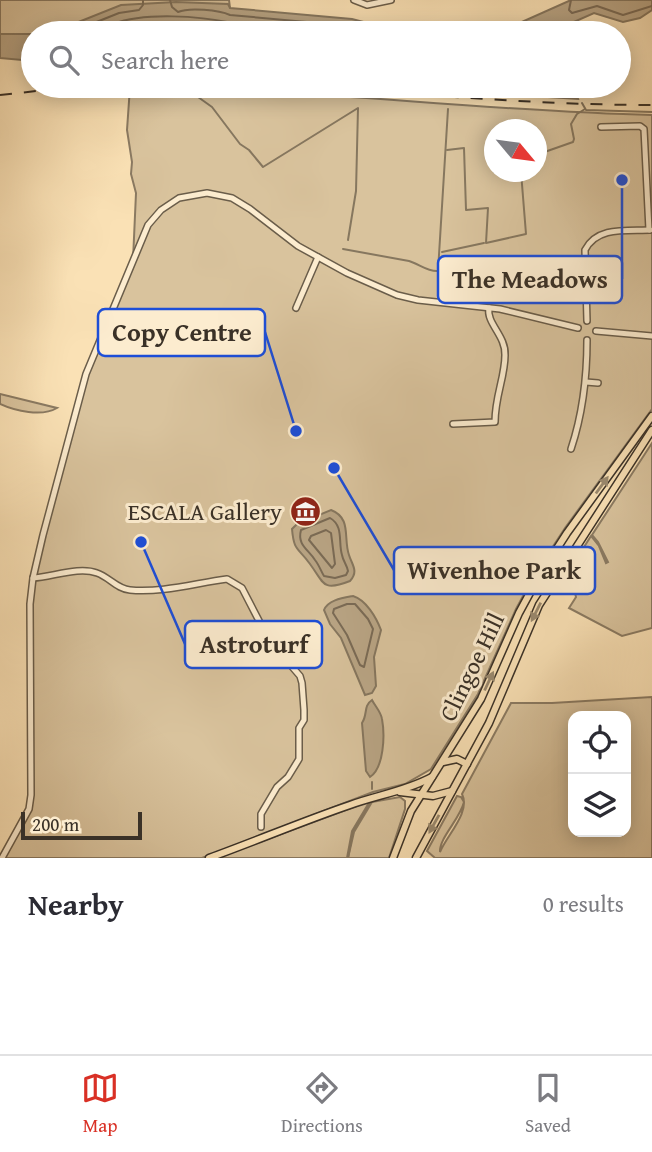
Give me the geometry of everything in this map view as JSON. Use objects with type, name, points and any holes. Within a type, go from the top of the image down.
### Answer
[{"type":"main road","name":"Clingoe Hill","points":[[393,858],[411,811],[481,699],[538,578],[567,533],[652,416]]},
{"type":"main road","name":"Clingoe Hill","points":[[416,858],[494,712],[539,605],[652,430]]},
{"type":"main road","points":[[443,762],[457,759],[467,764]]},
{"type":"main road","points":[[403,793],[433,776]]},
{"type":"main road","points":[[209,858],[373,797],[403,793],[438,796],[452,790]]},
{"type":"main road","points":[[403,793],[410,799],[411,811]]},
{"type":"street","points":[[354,0],[366,5],[391,0]]},
{"type":"street","points":[[587,321],[583,278],[585,250],[589,243],[608,232],[650,230],[644,130],[640,126],[601,127]]},
{"type":"street","points":[[2,858],[29,809],[32,783],[30,604],[33,578],[76,404],[86,374],[137,249],[148,225],[161,210],[179,198],[207,193],[241,202],[286,238],[379,289],[408,298],[489,308],[578,328]]},
{"type":"street","points":[[296,308],[318,257]]},
{"type":"street","points":[[453,424],[495,422],[495,404],[506,353],[499,331],[488,314],[489,308]]},
{"type":"street","points":[[578,328],[587,321],[593,323],[596,331],[593,337],[587,340]]},
{"type":"street","points":[[578,328],[580,336],[587,340]]},
{"type":"street","points":[[596,331],[652,336]]},
{"type":"street","points":[[571,449],[586,382],[587,340]]},
{"type":"street","points":[[586,382],[598,383]]},
{"type":"street","points":[[576,434],[584,436]]},
{"type":"street","points":[[33,578],[90,571],[105,576],[125,589],[175,588],[227,579],[242,588],[269,640],[300,676],[303,691],[304,720],[299,728],[299,759],[288,777],[277,787],[261,814],[261,827]]},
{"type":"shaded area","points":[[0,0],[229,0],[230,8],[148,21],[21,21],[21,37],[0,36]]},
{"type":"shaded area","points":[[129,98],[362,98],[652,115],[652,409],[565,528],[535,574],[516,609],[478,694],[431,769],[405,784],[373,792],[202,858],[4,858],[29,809],[33,578],[77,404],[133,260],[136,193],[131,174],[127,130]]},
{"type":"shaded area","points":[[0,394],[57,408],[36,413],[21,411],[0,404]]},
{"type":"shaded area","points":[[652,443],[652,628],[622,636],[569,608],[576,597],[570,574],[572,566],[591,536],[599,546],[606,563],[608,562],[598,542],[592,535]]},
{"type":"shaded area","points":[[652,697],[652,858],[435,858],[427,851],[457,796],[464,802],[462,794],[511,703]],"holes":[[[464,803],[461,816],[443,845],[440,852],[443,841]]]},
{"type":"shaded area","points":[[400,797],[405,801],[405,809],[389,858],[348,858],[354,832],[372,802]]},
{"type":"shaded area","points":[[370,801],[352,831],[347,858],[217,858]]},
{"type":"water","points":[[571,0],[652,0],[652,10],[640,18],[627,21],[594,13],[576,21],[524,21]]},
{"type":"water","points":[[176,2],[228,4],[230,8],[360,21],[81,21],[121,5]]},
{"type":"water","points":[[0,34],[21,34],[21,60],[0,58]]},
{"type":"water","points":[[331,510],[342,518],[344,523],[347,549],[354,571],[350,581],[334,586],[321,581],[297,549],[292,529],[297,524]]},
{"type":"water","points":[[353,596],[370,610],[381,630],[374,657],[376,686],[372,693],[365,695],[341,638],[330,624],[324,610],[332,602]]},
{"type":"water","points":[[372,700],[381,716],[383,742],[381,759],[375,773],[370,777],[366,771],[362,723],[367,705]]},
{"type":"waterway","points":[[199,98],[212,107],[240,144],[249,150],[263,167],[358,108],[356,191],[348,240]]},
{"type":"waterway","points":[[582,103],[586,110],[652,112]]},
{"type":"waterway","points":[[343,249],[409,261],[438,271],[448,109]]},
{"type":"waterway","points":[[547,151],[573,142],[571,124],[577,114],[585,109]]},
{"type":"waterway","points":[[447,150],[464,148],[466,210],[488,208],[486,243],[526,234],[522,182]]},
{"type":"waterway","points":[[442,252],[484,243]]},
{"type":"waterway","points":[[372,782],[372,789]]},
{"type":"waterway","points":[[348,858],[353,831],[371,802]]},
{"type":"railway","points":[[0,95],[21,93]]},
{"type":"railway","points":[[465,98],[652,105]]},
{"type":"place","name":"The Meadows","points":[[622,180]]},
{"type":"place","name":"Copy Centre","points":[[296,431]]},
{"type":"place","name":"Wivenhoe Park","points":[[334,468]]},
{"type":"place","name":"ESCALA Gallery","points":[[305,512]]},
{"type":"place","name":"Astroturf","points":[[141,542]]}]
